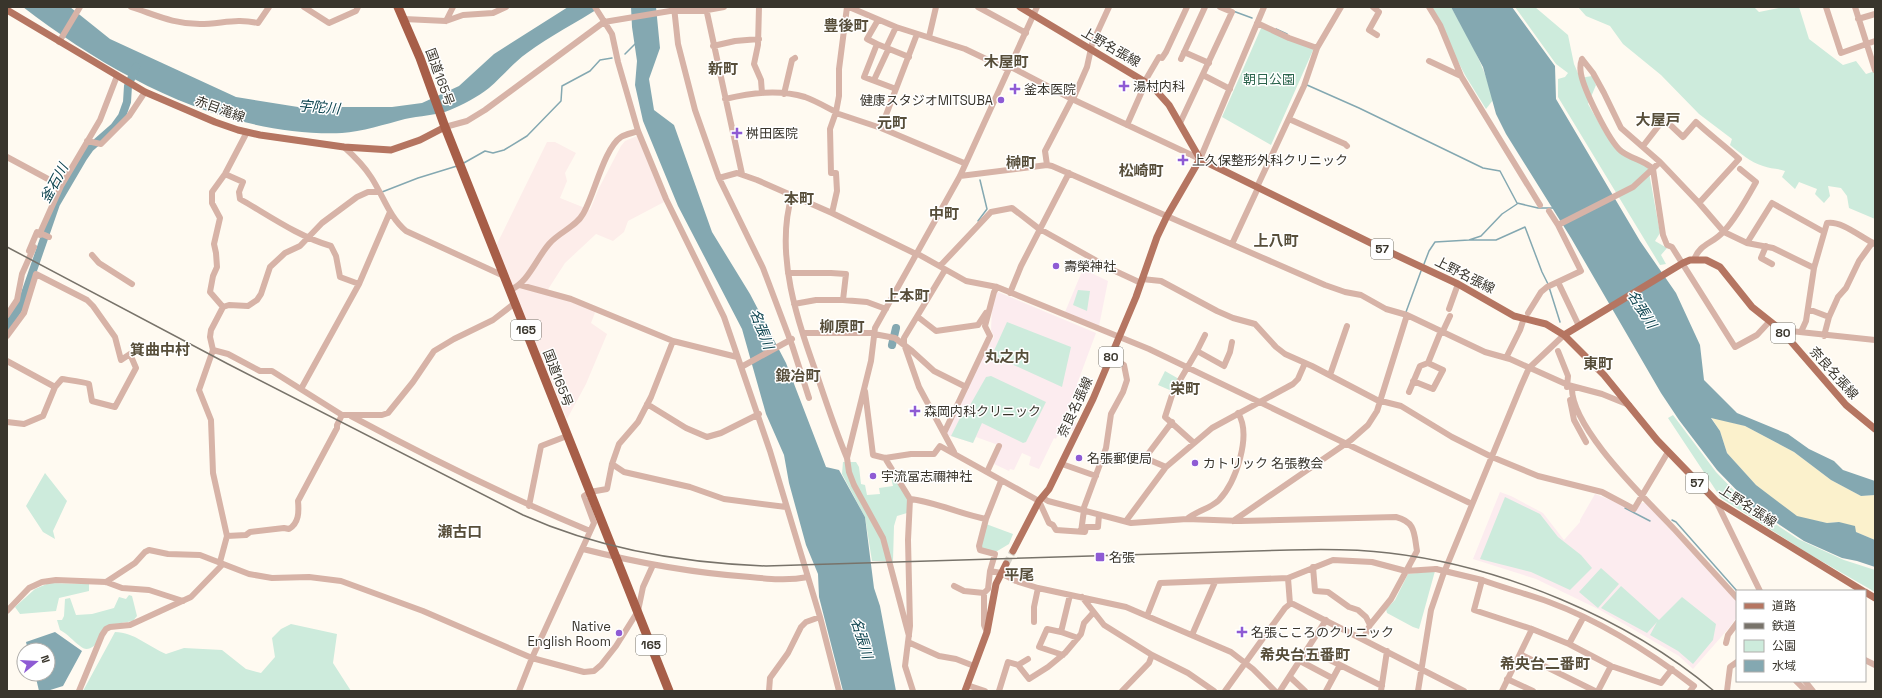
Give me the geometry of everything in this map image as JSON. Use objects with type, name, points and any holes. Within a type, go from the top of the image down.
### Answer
[{"type":"highway","name":"国道165号","points":[[398,7],[420,58],[444,125],[669,691]]},
{"type":"main road","name":"上野名張線","points":[[1020,7],[1146,82],[1162,96],[1180,123],[1200,159],[1257,188],[1458,284],[1514,316],[1526,316],[1546,324],[1564,335],[1588,358],[1630,405],[1668,452],[1716,502],[1861,590]]},
{"type":"main road","name":"赤目滝線","points":[[7,10],[145,92],[214,122],[248,132],[344,147],[392,150],[420,140],[444,125]]},
{"type":"main road","name":"奈良名張線","points":[[1013,551],[1062,464],[1093,399],[1120,336],[1142,281],[1157,237],[1167,216],[1200,159]]},
{"type":"main road","name":"奈良名張線","points":[[1564,335],[1682,264],[1694,260],[1706,260],[1720,267],[1752,307],[1781,330],[1846,405],[1875,430]]},
{"type":"main road","points":[[966,688],[986,632],[993,597],[1001,573],[1006,564]]},
{"type":"main road","name":"上野名張線","points":[[1866,593],[1875,598]]},
{"type":"street","points":[[60,41],[80,7]]},
{"type":"street","points":[[132,7],[169,21],[200,24],[243,20],[258,23],[269,7]]},
{"type":"street","points":[[304,7],[329,23],[356,11],[358,7]]},
{"type":"street","points":[[446,21],[453,7]]},
{"type":"street","points":[[404,19],[446,21],[463,15],[493,13],[506,7]]},
{"type":"street","points":[[595,7],[612,34],[618,62],[638,131],[666,199],[724,317],[737,357],[759,414],[820,617],[839,691]]},
{"type":"street","points":[[444,125],[467,121],[479,114],[603,20],[613,20],[672,9],[706,9],[724,7]]},
{"type":"street","points":[[759,7],[759,39],[754,64],[761,80],[762,93]]},
{"type":"street","points":[[832,213],[837,191],[836,173],[831,173],[830,129],[836,112],[841,52],[848,7],[896,27],[972,52],[1008,67],[1072,99],[1200,159],[1264,7]]},
{"type":"street","points":[[928,37],[936,7]]},
{"type":"street","points":[[978,7],[1026,33]]},
{"type":"street","points":[[847,458],[872,361],[875,328],[960,176],[964,163],[1037,7]]},
{"type":"street","points":[[1047,165],[1045,151],[1072,99],[1109,7]]},
{"type":"street","points":[[1127,125],[1146,82],[1159,57],[1162,58],[1166,52],[1187,7]]},
{"type":"street","points":[[1181,59],[1205,7]]},
{"type":"street","points":[[1180,123],[1232,12],[1220,7]]},
{"type":"street","points":[[1232,244],[1305,84],[1315,47],[1342,7]]},
{"type":"street","points":[[1373,7],[1381,10],[1369,30],[1377,35]]},
{"type":"street","points":[[1429,7],[1443,31],[1461,76],[1540,205]]},
{"type":"street","points":[[1826,7],[1841,52],[1875,42]]},
{"type":"street","points":[[1854,7],[1875,70]]},
{"type":"street","points":[[672,9],[678,44],[695,110],[719,178],[763,268],[792,345],[808,398]]},
{"type":"street","points":[[706,9],[742,174]]},
{"type":"street","points":[[1858,19],[1875,14]]},
{"type":"street","points":[[878,20],[867,39],[887,49],[909,57]]},
{"type":"street","points":[[1257,23],[1315,47]]},
{"type":"street","points":[[874,80],[896,27]]},
{"type":"street","points":[[881,128],[917,34]]},
{"type":"street","points":[[713,46],[735,41],[759,39]]},
{"type":"street","points":[[877,44],[864,77],[896,89]]},
{"type":"street","points":[[1184,52],[1208,63]]},
{"type":"street","points":[[784,94],[792,60],[794,58]]},
{"type":"street","points":[[1769,322],[1757,334],[1735,347],[1672,247],[1667,245],[1663,235],[1653,168],[1646,162],[1624,153],[1615,144],[1583,83],[1580,71],[1582,59],[1593,73],[1621,128],[1660,162],[1724,232],[1747,243],[1766,246],[1814,268]]},
{"type":"street","points":[[1429,61],[1461,76]]},
{"type":"street","points":[[1203,75],[1230,89]]},
{"type":"street","points":[[7,315],[20,292],[24,268],[45,235],[61,186],[90,142],[117,76]]},
{"type":"street","points":[[90,142],[100,143],[129,116],[145,92]]},
{"type":"street","points":[[725,99],[762,93],[804,97],[836,112],[881,128],[964,163]]},
{"type":"street","points":[[1289,119],[1347,146]]},
{"type":"street","points":[[1643,146],[1664,119],[1683,137],[1696,122],[1707,133],[1723,143],[1739,159],[1699,203]]},
{"type":"street","points":[[510,290],[520,285],[549,243],[558,234],[576,222],[584,213],[602,166],[618,139],[638,131]]},
{"type":"street","points":[[223,307],[210,292],[213,276],[217,267],[214,244],[220,218],[212,203],[212,192],[225,174],[248,132]]},
{"type":"street","points":[[344,147],[371,177],[398,225],[406,231],[504,276]]},
{"type":"street","points":[[7,157],[61,186]]},
{"type":"street","points":[[1558,225],[1633,187],[1660,162]]},
{"type":"street","points":[[960,176],[979,175],[1047,165],[1069,173],[1325,285],[1345,292],[1361,295],[1386,309],[1406,314],[1485,352],[1506,358],[1570,385],[1602,394],[1630,405]]},
{"type":"street","points":[[1694,260],[1698,250],[1715,240],[1724,232],[1756,182],[1740,169]]},
{"type":"street","points":[[719,178],[737,173],[742,174],[832,213],[916,254],[966,281],[997,287],[1096,329],[1120,336],[1472,504]]},
{"type":"street","points":[[1010,293],[1021,266],[1069,173]]},
{"type":"street","points":[[225,174],[243,182],[239,192],[240,198],[310,237],[331,246],[336,256],[340,277],[359,284]]},
{"type":"street","points":[[79,691],[102,635],[106,629],[115,626],[130,625],[191,597],[221,563],[227,536],[213,473],[211,420],[199,390],[213,350],[210,330],[223,307],[229,305],[248,306],[257,300],[261,294],[270,267],[285,253],[300,246],[322,223],[357,197],[368,192],[379,192]]},
{"type":"street","points":[[792,195],[789,210],[786,268],[794,304],[803,334],[847,458],[849,472],[854,485],[883,538],[908,639],[943,658],[954,659],[974,666]]},
{"type":"street","points":[[1747,243],[1772,203],[1824,232]]},
{"type":"street","points":[[954,452],[919,387],[904,344],[904,338],[914,318],[918,317],[939,266],[984,216],[991,212],[1012,208],[1041,229],[1113,270],[1142,281],[1161,281],[1217,311],[1256,324],[1280,351],[1330,375],[1379,402],[1402,406],[1452,437],[1492,457],[1538,476],[1602,492],[1634,509],[1668,452]]},
{"type":"street","points":[[1506,358],[1526,316],[1541,292],[1548,286],[1581,271],[1558,225],[1549,211]]},
{"type":"street","points":[[301,389],[359,284],[390,212]]},
{"type":"street","points":[[1801,332],[1806,321],[1814,268],[1824,232],[1827,223],[1833,222],[1873,243],[1859,261],[1846,288],[1841,293],[1829,317],[1824,336]]},
{"type":"street","points":[[29,251],[37,232],[45,235]]},
{"type":"street","points":[[1766,246],[1761,258],[1772,264]]},
{"type":"street","points":[[92,255],[99,263],[132,284]]},
{"type":"street","points":[[788,273],[831,272],[846,274],[843,300]]},
{"type":"street","points":[[7,336],[24,313],[36,274],[87,300],[115,337],[121,360],[130,354],[136,368],[115,407],[92,401],[89,384],[86,382],[62,380],[55,387],[43,416],[24,424],[7,422]]},
{"type":"street","points":[[1558,282],[1579,326]]},
{"type":"street","points":[[1449,309],[1458,284]]},
{"type":"street","points":[[520,285],[571,299],[673,341],[711,352],[737,357]]},
{"type":"street","points":[[944,433],[990,336],[985,326],[997,287]]},
{"type":"street","points":[[794,304],[816,300],[843,300],[867,302],[886,308]]},
{"type":"street","points":[[7,301],[14,304]]},
{"type":"street","points":[[213,350],[228,354],[260,371],[272,371],[342,415],[382,415],[388,413],[413,382],[434,351],[454,339],[493,320],[515,304]]},
{"type":"street","points":[[918,317],[936,331],[951,330],[978,325],[990,306]]},
{"type":"street","points":[[1808,309],[1829,317]]},
{"type":"street","points":[[1233,521],[1345,444],[1368,425],[1379,402],[1406,314]]},
{"type":"street","points":[[1428,363],[1450,316]]},
{"type":"street","points":[[1330,375],[1348,326]]},
{"type":"street","points":[[1781,330],[1824,336],[1875,340]]},
{"type":"street","points":[[742,367],[803,334],[874,333],[893,338],[904,344],[934,371],[966,388]]},
{"type":"street","points":[[1194,443],[1165,416],[1173,392],[1205,335]]},
{"type":"street","points":[[1418,691],[1431,610],[1443,575],[1472,504],[1529,368],[1564,335]]},
{"type":"street","points":[[519,691],[532,658],[594,523],[584,496],[590,492],[607,489],[612,464],[619,444],[638,422],[673,341]]},
{"type":"street","points":[[1197,351],[1225,366],[1232,342]]},
{"type":"street","points":[[1558,351],[1568,374],[1574,420],[1586,442]]},
{"type":"street","points":[[1081,532],[1084,510],[1106,448],[1111,414],[1123,392],[1127,380],[1124,365],[1111,357]]},
{"type":"street","points":[[7,361],[55,387]]},
{"type":"street","points":[[1126,521],[1166,467],[1219,423],[1296,382],[1305,363]]},
{"type":"street","points":[[1409,392],[1413,381],[1420,366],[1428,363],[1443,370],[1433,389],[1413,381]]},
{"type":"street","points":[[1570,385],[1574,400],[1584,423],[1608,458],[1736,597]]},
{"type":"street","points":[[865,390],[870,420],[873,455],[885,458],[911,454],[934,454],[939,446],[954,452],[1001,481],[1041,499],[1131,523],[1187,519],[1233,521],[1396,517],[1402,519],[1412,527],[1417,551],[1391,599],[1370,625],[1363,639]]},
{"type":"street","points":[[647,404],[686,428],[707,437],[721,433],[759,414]]},
{"type":"street","points":[[1187,519],[1196,512],[1216,502],[1231,484],[1243,448],[1241,418],[1238,413]]},
{"type":"street","points":[[227,536],[246,535],[250,532],[284,528],[289,529],[292,527],[298,518],[298,501],[337,428],[336,425],[342,415]]},
{"type":"street","points":[[350,416],[425,456],[529,506],[590,531]]},
{"type":"street","points":[[1166,467],[1154,460],[1145,458],[1172,422]]},
{"type":"street","points":[[529,506],[541,446],[567,436]]},
{"type":"street","points":[[987,472],[999,446]]},
{"type":"street","points":[[885,458],[910,499],[908,639],[906,669],[913,691]]},
{"type":"street","points":[[612,464],[624,472],[690,487],[724,499],[786,507]]},
{"type":"street","points":[[1062,464],[1096,476]]},
{"type":"street","points":[[986,632],[984,625],[984,593],[988,589],[990,571],[995,554],[980,550],[979,546],[986,519],[995,500],[1001,481]]},
{"type":"street","points":[[910,499],[928,501],[958,513],[986,519]]},
{"type":"street","points":[[1041,499],[1049,523],[1053,525],[1056,530],[1085,532],[1086,527],[1098,527],[1099,515]]},
{"type":"street","points":[[1716,502],[1760,590]]},
{"type":"street","points":[[583,549],[653,565],[741,577],[786,580],[808,577]]},
{"type":"street","points":[[106,582],[135,563],[145,552],[149,550],[161,554],[200,555],[249,574],[272,578],[309,577],[341,581],[423,611],[532,658],[577,671],[594,671],[601,665],[616,646],[638,611],[643,587],[653,565]]},
{"type":"street","points":[[1147,616],[1160,583],[1288,578],[1333,560],[1372,562],[1406,571],[1436,569],[1482,580],[1550,602],[1612,633],[1672,669],[1694,686],[1690,691]]},
{"type":"street","points":[[1313,567],[1315,591],[1328,592],[1350,607],[1358,610],[1366,617],[1370,625]]},
{"type":"street","points":[[990,571],[1001,573],[1016,581],[1038,588],[1126,607],[1224,649],[1245,663],[1275,691]]},
{"type":"street","points":[[1288,578],[1290,604]]},
{"type":"street","points":[[7,612],[29,588],[42,582],[56,580],[106,582],[122,588],[149,590],[184,601]]},
{"type":"street","points":[[1482,580],[1474,610],[1532,629],[1569,644],[1611,666],[1661,683],[1672,669]]},
{"type":"street","points":[[1192,635],[1215,582]]},
{"type":"street","points":[[954,586],[964,591],[984,593]]},
{"type":"street","points":[[1034,622],[1034,607],[1038,588]]},
{"type":"street","points":[[1061,632],[1070,595]]},
{"type":"street","points":[[1082,597],[1093,613],[1104,625],[1152,655],[1188,673],[1214,691]]},
{"type":"street","points":[[1290,604],[1326,620],[1464,691]]},
{"type":"street","points":[[1225,691],[1285,608],[1290,604]]},
{"type":"street","points":[[999,691],[1008,662],[1018,666],[1029,679],[1063,655],[1081,634],[1084,623],[1093,613]]},
{"type":"street","points":[[769,691],[770,678],[788,653],[801,627],[806,622],[820,617]]},
{"type":"street","points":[[1569,644],[1583,618]]},
{"type":"street","points":[[1280,691],[1326,620]]},
{"type":"street","points":[[1726,643],[1728,635],[1736,624]]},
{"type":"street","points":[[1063,655],[1039,647],[1047,629],[1078,638]]},
{"type":"street","points":[[1502,691],[1532,629]]},
{"type":"street","points":[[1308,649],[1340,665],[1381,689],[1387,651]]},
{"type":"street","points":[[1520,654],[1595,691]]},
{"type":"street","points":[[1122,691],[1149,663],[1152,655]]},
{"type":"street","points":[[1018,666],[1028,659]]},
{"type":"street","points":[[1866,660],[1875,665]]},
{"type":"street","points":[[1300,661],[1332,678]]},
{"type":"street","points":[[1727,691],[1730,667],[1736,663]]},
{"type":"street","points":[[1326,691],[1340,665]]},
{"type":"street","points":[[1598,691],[1611,666]]},
{"type":"street","points":[[1290,677],[1305,691]]},
{"type":"street","points":[[1508,679],[1533,691]]},
{"type":"street","points":[[1797,682],[1806,691]]},
{"type":"street","points":[[1806,682],[1813,691]]},
{"type":"street","points":[[1202,691],[1206,686]]},
{"type":"street","points":[[966,688],[986,691]]},
{"type":"shaded area","points":[[637,136],[664,202],[628,221],[624,232],[613,241],[596,234],[565,263],[545,294],[571,300],[596,310],[591,323],[607,334],[586,384],[567,419],[496,246],[547,142],[555,142],[576,153],[565,173],[567,181],[560,198],[590,210],[599,188],[621,146],[625,141]]},
{"type":"shaded area","points":[[1083,269],[1108,281],[1099,326],[1065,312]]},
{"type":"shaded area","points":[[998,292],[1096,333],[1077,384],[1079,387],[1064,417],[1077,423],[1073,431],[1062,426],[1056,439],[1054,438],[1039,469],[1029,465],[1031,457],[1022,453],[1014,470],[1010,469],[1009,471],[994,464],[1001,446],[976,437],[973,443],[947,435],[946,432],[983,354],[994,337],[991,330],[992,307],[996,293]]},
{"type":"shaded area","points":[[1500,492],[1511,496],[1543,513],[1564,540],[1580,522],[1595,494],[1634,511],[1641,503],[1646,503],[1736,601],[1736,618],[1693,669],[1679,656],[1600,610],[1536,579],[1473,559]]},
{"type":"green space","points":[[1430,7],[1451,7],[1464,29],[1490,87],[1493,100],[1486,109],[1465,75]]},
{"type":"green space","points":[[1515,7],[1535,7],[1568,35],[1574,64],[1580,78],[1592,76],[1596,85],[1588,104],[1607,137],[1648,167],[1660,233],[1655,241],[1667,248],[1661,255],[1666,264],[1660,265],[1558,97],[1558,79],[1565,77],[1568,73],[1556,64]]},
{"type":"green space","points":[[1578,7],[1754,7],[1759,12],[1783,7],[1799,7],[1809,39],[1843,65],[1856,61],[1866,74],[1875,71],[1875,219],[1849,208],[1847,196],[1841,188],[1828,186],[1830,196],[1824,203],[1815,194],[1817,189],[1799,182],[1795,189],[1782,177],[1785,171],[1766,167],[1745,157],[1730,145],[1732,139],[1699,114],[1661,75],[1623,44],[1610,26],[1586,16]]},
{"type":"green space","name":"朝日公園","points":[[1262,26],[1314,48],[1271,145],[1222,117]]},
{"type":"green space","points":[[1078,290],[1090,291],[1087,311],[1073,305]]},
{"type":"green space","points":[[1007,322],[1071,347],[1062,387],[992,355]]},
{"type":"green space","points":[[1165,371],[1179,379],[1172,391],[1158,385]]},
{"type":"green space","points":[[991,376],[1046,402],[1026,442],[1023,443],[982,423],[973,443],[951,436],[962,414],[965,414],[986,377]]},
{"type":"green space","points":[[1673,415],[1716,472],[1750,507],[1798,539],[1844,560],[1875,570],[1875,592],[1809,554],[1721,498],[1668,418]]},
{"type":"green space","points":[[843,462],[856,462],[859,467],[861,484],[865,485],[867,495],[880,494],[879,488],[893,486],[890,473],[892,473],[908,498],[907,513],[897,516],[894,526],[893,561],[872,561],[865,517],[842,474]]},
{"type":"green space","points":[[45,473],[67,501],[53,531],[55,539],[43,532],[26,506]]},
{"type":"green space","points":[[1505,497],[1540,514],[1558,537],[1581,555],[1592,568],[1570,590],[1531,572],[1480,559]]},
{"type":"green space","points":[[986,524],[1013,534],[1009,544],[994,553],[981,547]]},
{"type":"green space","points":[[1601,568],[1619,584],[1598,608],[1579,592]]},
{"type":"green space","points":[[1435,571],[1419,629],[1387,613],[1386,609],[1395,600],[1408,574]]},
{"type":"green space","points":[[49,583],[89,584],[89,591],[59,598],[56,611],[20,614],[15,607],[35,589]]},
{"type":"green space","points":[[1621,586],[1659,620],[1682,597],[1716,624],[1713,640],[1693,664],[1678,651],[1650,635],[1657,622],[1647,633],[1601,608]]},
{"type":"green space","points":[[129,595],[132,596],[137,616],[133,621],[110,625],[93,647],[84,649],[66,633],[60,630],[57,620],[62,620],[64,616],[65,599],[70,598],[76,615],[92,614],[114,608],[119,597],[126,599]]},
{"type":"green space","points":[[291,624],[337,634],[333,663],[351,691],[83,691],[115,632],[129,634],[166,654],[184,648],[222,650],[246,669],[261,673],[275,657],[272,638],[281,629]]},
{"type":"sand","points":[[1711,417],[1745,426],[1794,452],[1831,480],[1861,496],[1875,495],[1875,540],[1856,532],[1839,522],[1827,523],[1797,517],[1756,485],[1727,453],[1720,431]]},
{"type":"water","name":"宇陀川","points":[[23,7],[70,7],[110,39],[236,97],[298,107],[392,107],[422,103],[459,86],[494,54],[568,7],[601,7],[527,53],[489,88],[460,106],[440,113],[342,133],[298,132],[255,125],[213,113],[172,97],[133,78],[94,56]]},
{"type":"water","name":"名張川","points":[[631,7],[656,7],[660,48],[649,79],[654,110],[674,125],[712,232],[750,294],[786,363],[826,467],[839,470],[865,517],[874,588],[880,606],[896,691],[843,691],[819,597],[818,574],[806,545],[789,483],[784,455],[766,414],[742,329],[678,206],[643,121],[635,85],[637,61],[632,27]]},
{"type":"water","name":"名張川","points":[[1451,7],[1512,7],[1555,66],[1556,99],[1640,241],[1676,293],[1700,345],[1704,380],[1737,413],[1788,434],[1809,449],[1834,461],[1843,470],[1875,481],[1875,495],[1861,496],[1831,480],[1794,452],[1745,426],[1711,418],[1720,431],[1727,453],[1756,485],[1797,516],[1827,523],[1839,522],[1855,526],[1856,532],[1875,540],[1875,567],[1842,558],[1804,541],[1753,507],[1717,470],[1679,420],[1661,393],[1571,238],[1506,134],[1496,114],[1483,67]]},
{"type":"water","points":[[55,632],[82,651],[63,686],[47,691],[39,691],[37,682],[56,682],[56,642],[26,642]]},
{"type":"waterway","points":[[1233,11],[1252,18]]},
{"type":"waterway","points":[[1276,29],[1287,34]]},
{"type":"waterway","points":[[625,54],[635,44]]},
{"type":"waterway","points":[[462,164],[485,151],[493,153],[504,150],[527,136],[561,101],[562,86],[590,71],[600,60],[612,58]]},
{"type":"waterway","name":"釜石川","points":[[7,327],[21,305],[56,204],[90,148],[114,127],[122,116],[127,102],[128,86],[136,67]]},
{"type":"waterway","points":[[1307,85],[1359,108],[1483,168],[1500,171],[1517,203],[1538,208],[1554,208]]},
{"type":"waterway","points":[[382,192],[418,178],[457,166]]},
{"type":"waterway","points":[[978,221],[987,209],[980,180]]},
{"type":"waterway","points":[[1424,264],[1429,251],[1435,242],[1469,240],[1481,236],[1502,214],[1517,204]]},
{"type":"waterway","points":[[1469,240],[1496,240],[1525,227],[1548,284]]},
{"type":"waterway","points":[[1406,312],[1421,271]]},
{"type":"waterway","points":[[1549,287],[1560,322]]},
{"type":"waterway","points":[[892,345],[896,328]]},
{"type":"waterway","points":[[1625,508],[1650,521]]},
{"type":"waterway","points":[[1672,520],[1676,522],[1736,590]]},
{"type":"tunnel","points":[[1006,564],[1013,551]]},
{"type":"railway","points":[[7,247],[228,364],[523,515],[581,537],[611,545],[672,558],[703,562],[766,566],[1327,549],[1389,553],[1432,560],[1475,570],[1519,583],[1561,600],[1603,619],[1642,640],[1680,665],[1714,691]]},
{"type":"place","name":"湯村内科","points":[[1124,86]]},
{"type":"place","name":"釜本医院","points":[[1015,89]]},
{"type":"place","name":"健康スタジオMITSUBA","points":[[1001,100]]},
{"type":"place","name":"桝田医院","points":[[737,133]]},
{"type":"place","name":"上久保整形外科クリニック","points":[[1183,160]]},
{"type":"place","name":"壽榮神社","points":[[1056,266]]},
{"type":"place","name":"森岡内科クリニック","points":[[915,411]]},
{"type":"place","name":"名張郵便局","points":[[1079,458]]},
{"type":"place","name":"カトリック 名張教会","points":[[1195,463]]},
{"type":"place","name":"宇流冨志禰神社","points":[[873,476]]},
{"type":"place","name":"名張","points":[[1100,557]]},
{"type":"place","name":"名張こころのクリニック","points":[[1242,632]]},
{"type":"place","name":"Native English Room","points":[[619,633]]},
{"type":"district","name":"豊後町","points":[[846,25]]},
{"type":"district","name":"木屋町","points":[[1006,61]]},
{"type":"district","name":"新町","points":[[723,68]]},
{"type":"district","name":"大屋戸","points":[[1658,119]]},
{"type":"district","name":"元町","points":[[892,122]]},
{"type":"district","name":"榊町","points":[[1021,162]]},
{"type":"district","name":"松崎町","points":[[1141,170]]},
{"type":"district","name":"本町","points":[[799,198]]},
{"type":"district","name":"中町","points":[[944,213]]},
{"type":"district","name":"上八町","points":[[1276,240]]},
{"type":"district","name":"上本町","points":[[907,295]]},
{"type":"district","name":"柳原町","points":[[842,326]]},
{"type":"district","name":"箕曲中村","points":[[160,349]]},
{"type":"district","name":"丸之内","points":[[1007,356]]},
{"type":"district","name":"東町","points":[[1598,363]]},
{"type":"district","name":"鍛冶町","points":[[798,375]]},
{"type":"district","name":"栄町","points":[[1185,388]]},
{"type":"district","name":"瀬古口","points":[[460,531]]},
{"type":"district","name":"平尾","points":[[1019,574]]},
{"type":"district","name":"希央台五番町","points":[[1305,654]]},
{"type":"district","name":"希央台二番町","points":[[1545,663]]}]
